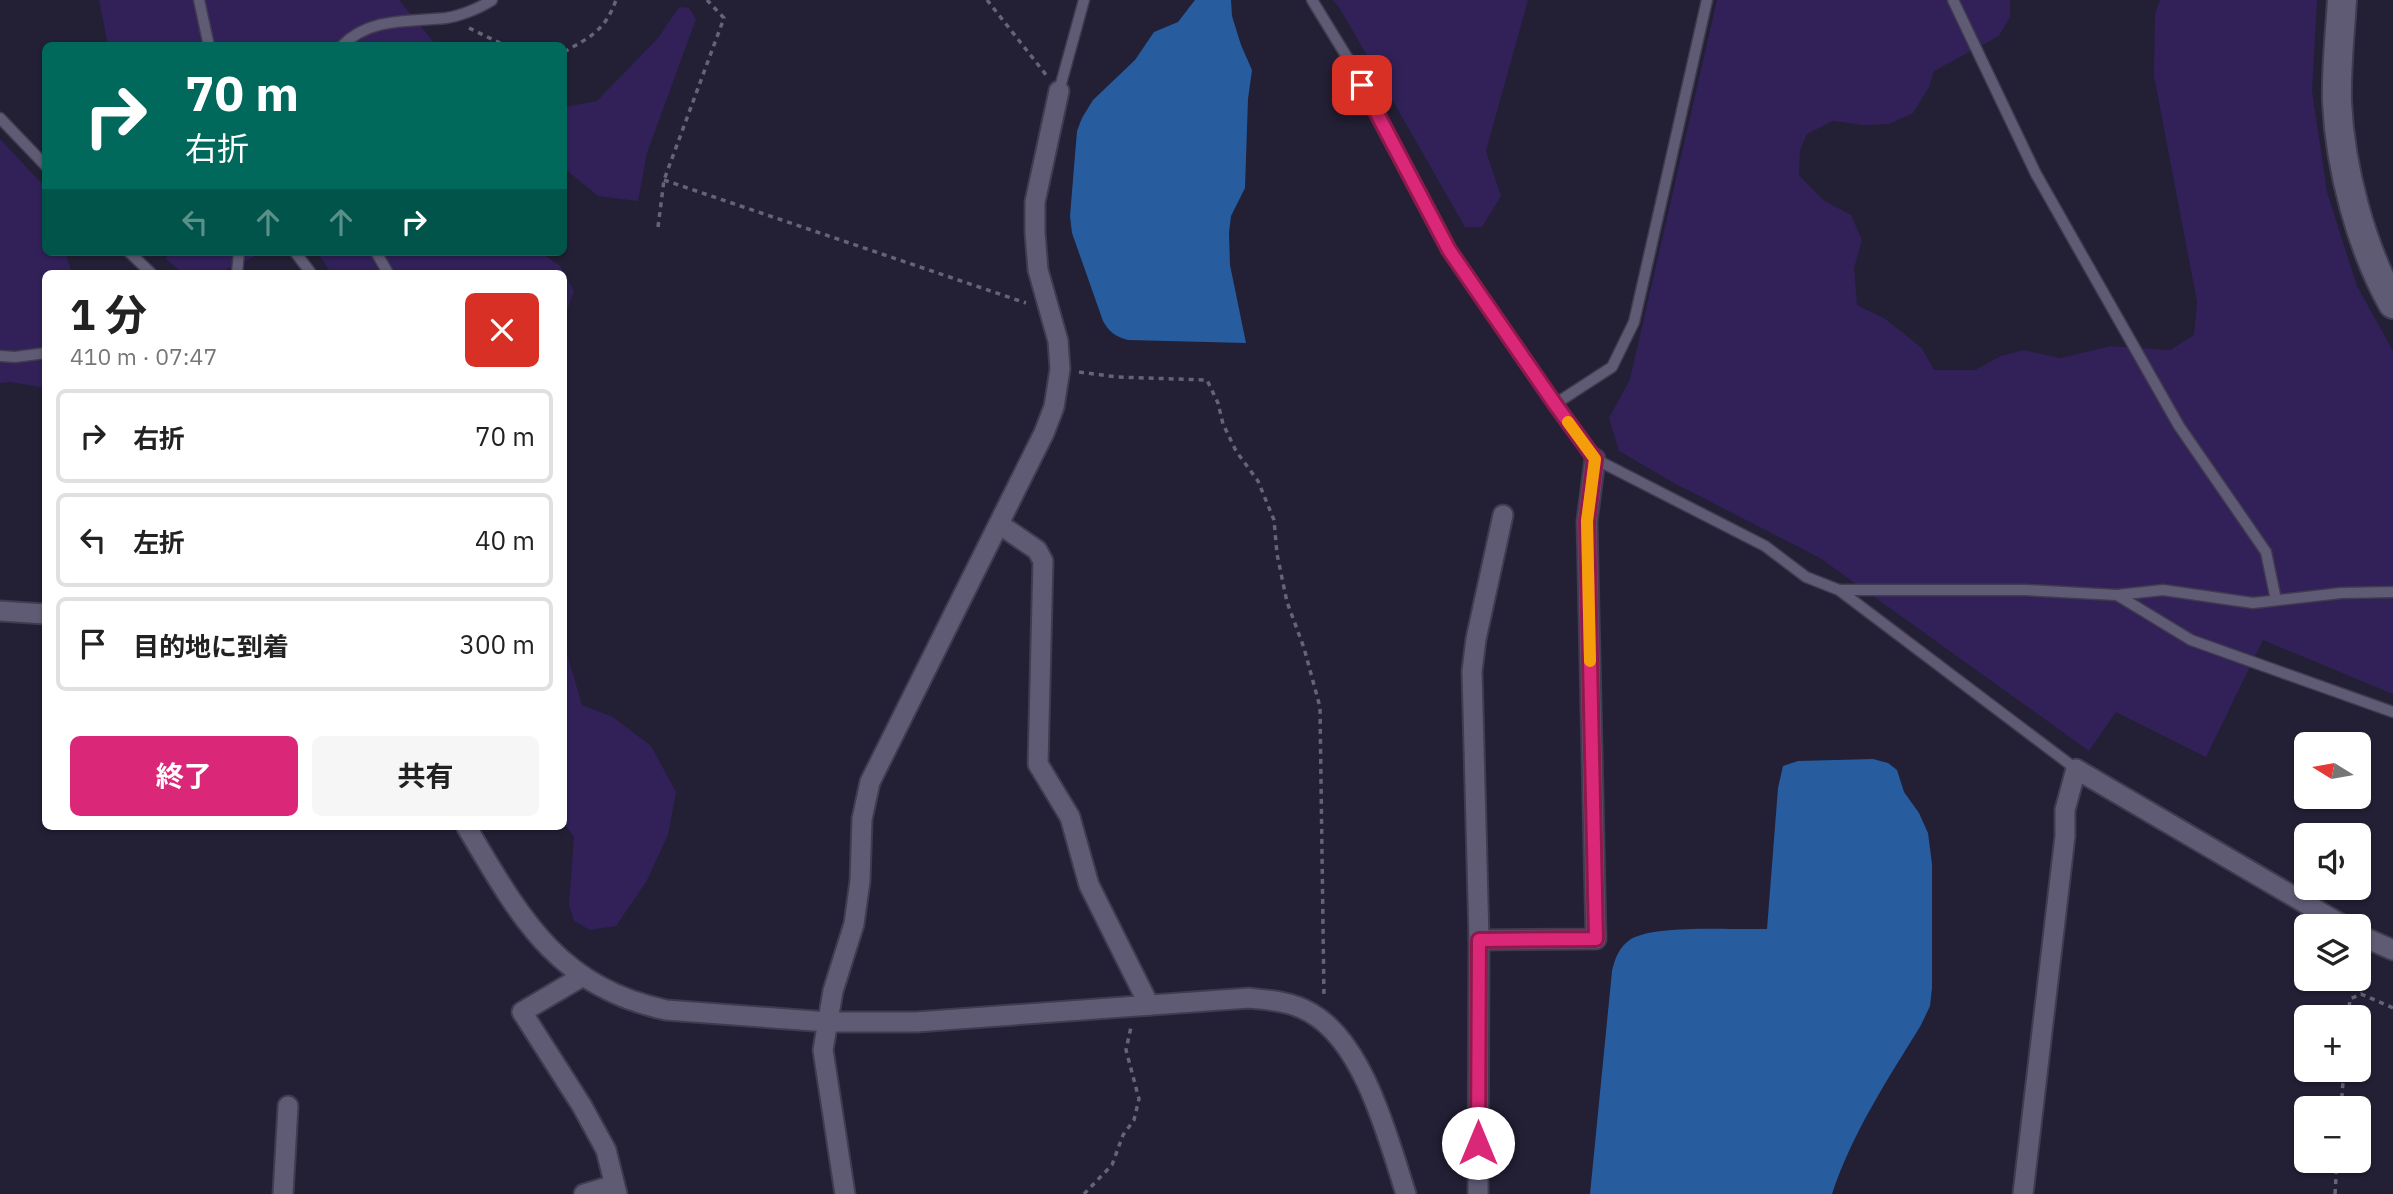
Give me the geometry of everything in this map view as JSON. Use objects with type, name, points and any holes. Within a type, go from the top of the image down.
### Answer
[{"type":"street","points":[[2342,0],[2337,56],[2337,103],[2342,149],[2352,197],[2365,239],[2393,304]]},
{"type":"street","points":[[845,1194],[824,1049],[833,991],[854,924],[860,881],[862,819],[870,782],[1054,408],[1060,369],[1058,341],[1038,270],[1035,202],[1059,92]]},
{"type":"street","points":[[1479,940],[1596,939],[1587,521],[1595,459]]},
{"type":"street","points":[[1478,1194],[1479,940],[1472,671],[1476,639],[1503,515]]},
{"type":"street","points":[[999,524],[1037,550],[1043,561],[1038,764],[1070,817],[1089,885],[1142,1006]]},
{"type":"street","points":[[0,611],[42,614]]},
{"type":"street","points":[[2023,1194],[2065,836],[2065,810],[2076,769],[2324,914]]},
{"type":"street","points":[[468,830],[527,925],[546,946],[596,985],[627,1001],[666,1010],[828,1022],[916,1022],[1249,998],[1275,1001],[1308,1011],[1324,1021],[1349,1049],[1367,1082],[1406,1194]]},
{"type":"street","points":[[2371,940],[2393,950]]},
{"type":"street","points":[[583,976],[523,1012],[582,1106],[606,1150],[616,1190],[584,1194]]},
{"type":"street","points":[[283,1194],[288,1106]]},
{"type":"lane","points":[[199,0],[208,42]]},
{"type":"lane","points":[[346,42],[352,35],[372,26],[412,19],[448,18],[492,0]]},
{"type":"lane","points":[[1059,92],[1084,0]]},
{"type":"lane","points":[[1312,0],[1350,62],[1449,250],[1595,459],[1765,546],[1806,577],[1839,590],[2076,769]]},
{"type":"lane","points":[[1555,404],[1612,367],[1634,322],[1707,0]]},
{"type":"lane","points":[[1953,0],[2036,174],[2138,354],[2179,426],[2266,552],[2277,600]]},
{"type":"lane","points":[[0,118],[42,162]]},
{"type":"lane","points":[[132,256],[148,270]]},
{"type":"lane","points":[[298,256],[309,270]]},
{"type":"lane","points":[[0,356],[42,354]]},
{"type":"lane","points":[[1839,590],[2025,590],[2117,595],[2163,590],[2253,603],[2341,593],[2393,592]]},
{"type":"lane","points":[[2117,595],[2191,640],[2393,712]]},
{"type":"path","points":[[567,50],[597,34],[611,14],[616,0]]},
{"type":"path","points":[[658,227],[664,180],[724,18],[707,0]]},
{"type":"path","points":[[987,0],[1059,92]]},
{"type":"path","points":[[448,18],[498,42]]},
{"type":"path","points":[[664,180],[1048,310]]},
{"type":"path","points":[[1060,369],[1117,377],[1207,380],[1223,424],[1236,451],[1258,481],[1274,520],[1277,554],[1287,602],[1304,648],[1320,707],[1324,1021]]},
{"type":"path","points":[[2349,1005],[2350,999],[2361,994],[2393,1008]]},
{"type":"path","points":[[1084,1194],[1112,1164],[1123,1135],[1134,1120],[1139,1099],[1126,1050],[1142,1006]]},
{"type":"path","points":[[2334,1194],[2336,1173]]},
{"type":"shaded area","points":[[99,0],[399,0],[434,42],[107,42]]},
{"type":"shaded area","points":[[1333,0],[1528,0],[1486,151],[1501,196],[1482,227],[1465,227]]},
{"type":"shaded area","points":[[1717,0],[2010,0],[2010,17],[1999,36],[1934,71],[1929,87],[1913,113],[1889,124],[1864,125],[1833,121],[1807,134],[1800,150],[1799,175],[1823,200],[1851,215],[1862,240],[1854,268],[1857,305],[1884,318],[1922,348],[1934,370],[1975,370],[2001,356],[2023,350],[2061,358],[2110,346],[2170,350],[2194,335],[2197,302],[2154,76],[2155,14],[2160,0],[2317,0],[2312,91],[2327,192],[2357,286],[2393,351],[2393,694],[2263,640],[2206,757],[2116,712],[2089,751],[1820,558],[1674,483],[1619,451],[1609,418],[1630,379]]},
{"type":"shaded area","points":[[679,7],[689,8],[696,19],[647,153],[638,201],[598,196],[567,170],[567,106],[597,101],[658,38]]},
{"type":"shaded area","points":[[0,139],[42,184],[42,256],[66,256],[71,270],[42,270],[42,387],[0,383]]},
{"type":"shaded area","points":[[167,256],[255,256],[225,270],[179,270],[166,259]]},
{"type":"shaded area","points":[[320,256],[546,256],[562,270],[329,270]]},
{"type":"shaded area","points":[[567,278],[574,291],[567,311]]},
{"type":"shaded area","points":[[567,654],[582,705],[613,717],[651,746],[676,792],[668,835],[646,882],[616,926],[590,930],[574,921],[569,904],[574,837],[567,827]]},
{"type":"water","points":[[1195,0],[1231,0],[1232,16],[1252,70],[1248,99],[1245,188],[1231,216],[1229,233],[1230,265],[1246,343],[1128,340],[1116,336],[1103,321],[1072,233],[1070,216],[1077,131],[1082,118],[1093,100],[1135,60],[1154,32],[1178,22]]},
{"type":"water","points":[[1873,759],[1888,763],[1897,770],[1904,792],[1919,813],[1928,833],[1932,864],[1932,988],[1930,1006],[1921,1025],[1860,1128],[1832,1194],[1590,1194],[1612,971],[1621,949],[1631,939],[1658,931],[1767,929],[1778,788],[1783,766],[1798,761]]},
{"type":"slow traffic","points":[[1568,422],[1595,459],[1587,521],[1590,661]]},
{"type":"route","points":[[1362,85],[1449,250],[1595,459],[1587,521],[1596,939],[1479,940],[1478,1143]]}]
